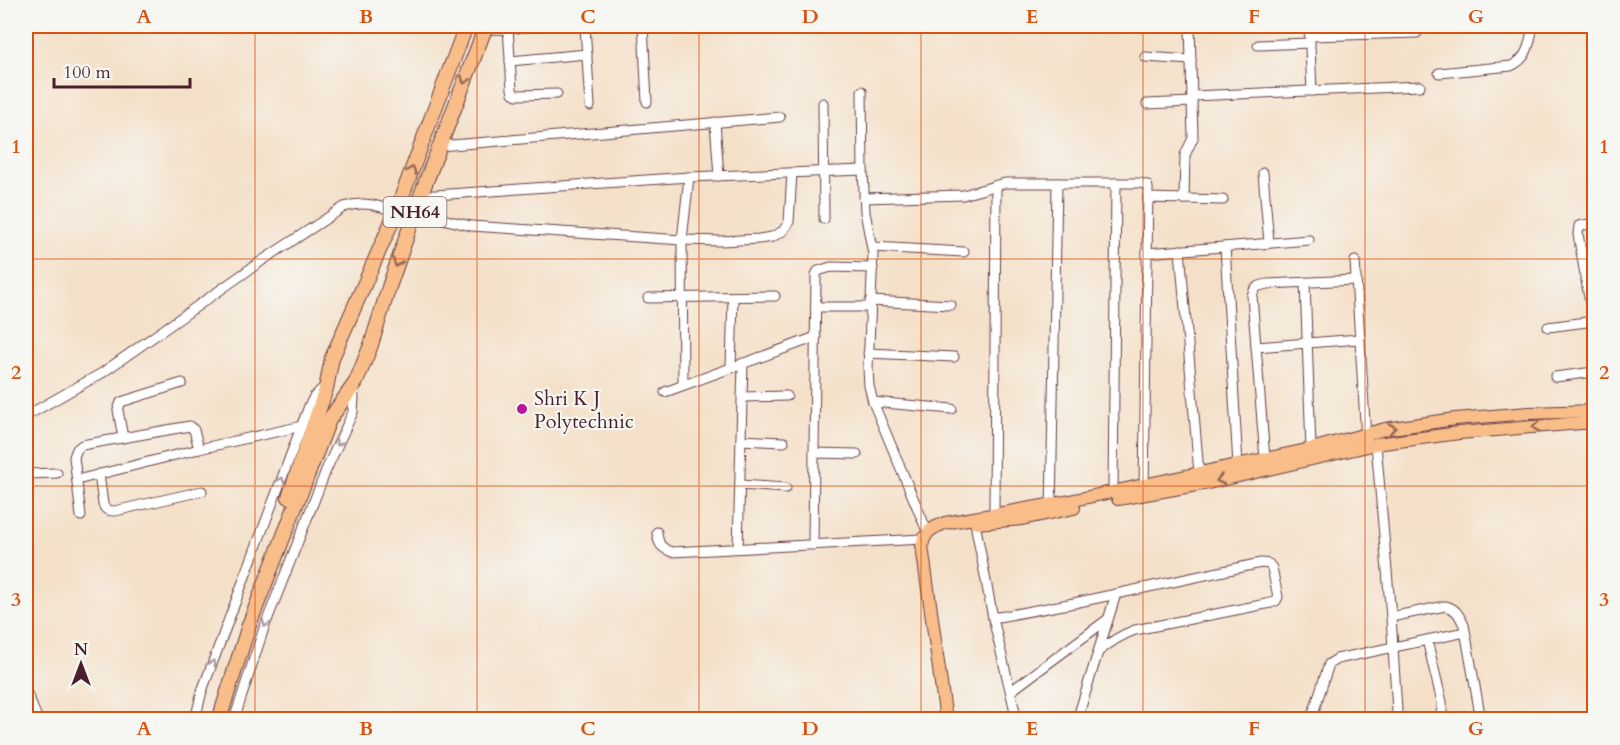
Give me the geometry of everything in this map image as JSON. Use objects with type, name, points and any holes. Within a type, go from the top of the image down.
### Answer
[{"type":"highway","name":"NH64","points":[[219,720],[249,625],[323,417],[332,358],[397,209],[466,26]]},
{"type":"highway","name":"NH64","points":[[210,720],[243,616],[323,417],[353,387],[371,345],[389,287],[481,27]]},
{"type":"main road","points":[[945,523],[1013,520],[1113,492],[1208,483],[1369,442],[1385,429],[1455,419],[1594,411]]},
{"type":"main road","points":[[946,720],[922,546],[925,535],[945,523],[994,513],[1051,509],[1311,449],[1459,433],[1594,422]]},
{"type":"street","points":[[481,27],[540,26]]},
{"type":"street","points":[[585,26],[590,106]]},
{"type":"street","points":[[643,26],[647,102]]},
{"type":"street","points":[[1184,199],[1185,155],[1193,138],[1190,26]]},
{"type":"street","points":[[1309,26],[1312,91]]},
{"type":"street","points":[[1439,73],[1511,66],[1519,62],[1526,55],[1533,26]]},
{"type":"street","points":[[508,28],[513,93],[517,95],[557,94]]},
{"type":"street","points":[[1258,45],[1417,33]]},
{"type":"street","points":[[510,61],[587,54]]},
{"type":"street","points":[[1145,57],[1191,60]]},
{"type":"street","points":[[1147,104],[1312,91],[1420,86]]},
{"type":"street","points":[[657,532],[658,542],[663,549],[672,552],[813,545],[925,535],[873,402],[869,386],[868,353],[873,247],[864,198],[862,91]]},
{"type":"street","points":[[823,103],[824,219]]},
{"type":"street","points":[[440,146],[780,117]]},
{"type":"street","points":[[716,122],[719,176]]},
{"type":"street","points":[[421,196],[688,177],[863,170]]},
{"type":"street","points":[[26,416],[102,373],[250,269],[344,207],[355,204],[374,204],[471,226],[682,240],[759,239],[772,237],[783,231],[789,222],[792,173]]},
{"type":"street","points":[[1263,173],[1269,243]]},
{"type":"street","points":[[683,385],[682,240],[688,177]]},
{"type":"street","points":[[864,198],[963,195],[1005,183],[1144,183],[1148,188],[1144,489]]},
{"type":"street","points":[[1051,509],[1057,183]]},
{"type":"street","points":[[1113,492],[1116,183]]},
{"type":"street","points":[[994,513],[996,185]]},
{"type":"street","points":[[1148,198],[1223,200]]},
{"type":"street","points":[[1548,327],[1594,321],[1578,234],[1579,226],[1594,223]]},
{"type":"street","points":[[1147,253],[1309,240]]},
{"type":"street","points":[[873,247],[964,252]]},
{"type":"street","points":[[1225,247],[1238,465]]},
{"type":"street","points":[[1180,250],[1199,473]]},
{"type":"street","points":[[1354,261],[1369,442],[1391,617],[1397,710],[1395,720]]},
{"type":"street","points":[[813,545],[816,275],[819,271],[831,267],[873,268]]},
{"type":"street","points":[[1265,459],[1253,289],[1268,284],[1356,280]]},
{"type":"street","points":[[1305,282],[1311,449]]},
{"type":"street","points":[[648,298],[775,296]]},
{"type":"street","points":[[731,368],[733,297]]},
{"type":"street","points":[[816,308],[870,304],[951,305]]},
{"type":"street","points":[[664,392],[816,337]]},
{"type":"street","points":[[1256,347],[1359,339]]},
{"type":"street","points":[[868,353],[954,357]]},
{"type":"street","points":[[738,549],[743,363]]},
{"type":"street","points":[[1556,377],[1594,372]]},
{"type":"street","points":[[123,438],[118,410],[122,402],[182,383]]},
{"type":"street","name":"NH64","points":[[195,720],[202,691],[302,426],[314,397],[327,384]]},
{"type":"street","points":[[234,720],[264,628],[327,468],[353,412],[353,387]]},
{"type":"street","points":[[742,397],[787,396]]},
{"type":"street","points":[[873,402],[952,409]]},
{"type":"street","points":[[81,516],[74,457],[77,448],[82,445],[190,426],[194,430],[199,449]]},
{"type":"street","points":[[77,480],[302,426]]},
{"type":"street","points":[[741,440],[784,442]]},
{"type":"street","points":[[814,453],[857,454]]},
{"type":"street","points":[[26,474],[57,472]]},
{"type":"street","points":[[99,474],[103,504],[109,511],[202,491]]},
{"type":"street","points":[[740,485],[786,488]]},
{"type":"street","points":[[975,523],[993,618],[1017,720]]},
{"type":"street","points":[[993,618],[1265,563],[1272,568],[1278,597],[1276,601],[1135,630],[1123,634],[1098,652]]},
{"type":"street","points":[[1077,720],[1116,594]]},
{"type":"street","points":[[1391,617],[1445,606],[1452,607],[1464,625],[1481,720]]},
{"type":"street","points":[[1011,691],[1108,620]]},
{"type":"street","points":[[1311,720],[1329,664],[1337,659],[1465,632]]},
{"type":"street","points":[[1427,640],[1442,702],[1442,712],[1435,720]]},
{"type":"street","points":[[26,691],[38,720]]},
{"type":"place","name":"Shri K J Polytechnic","points":[[522,409]]}]
